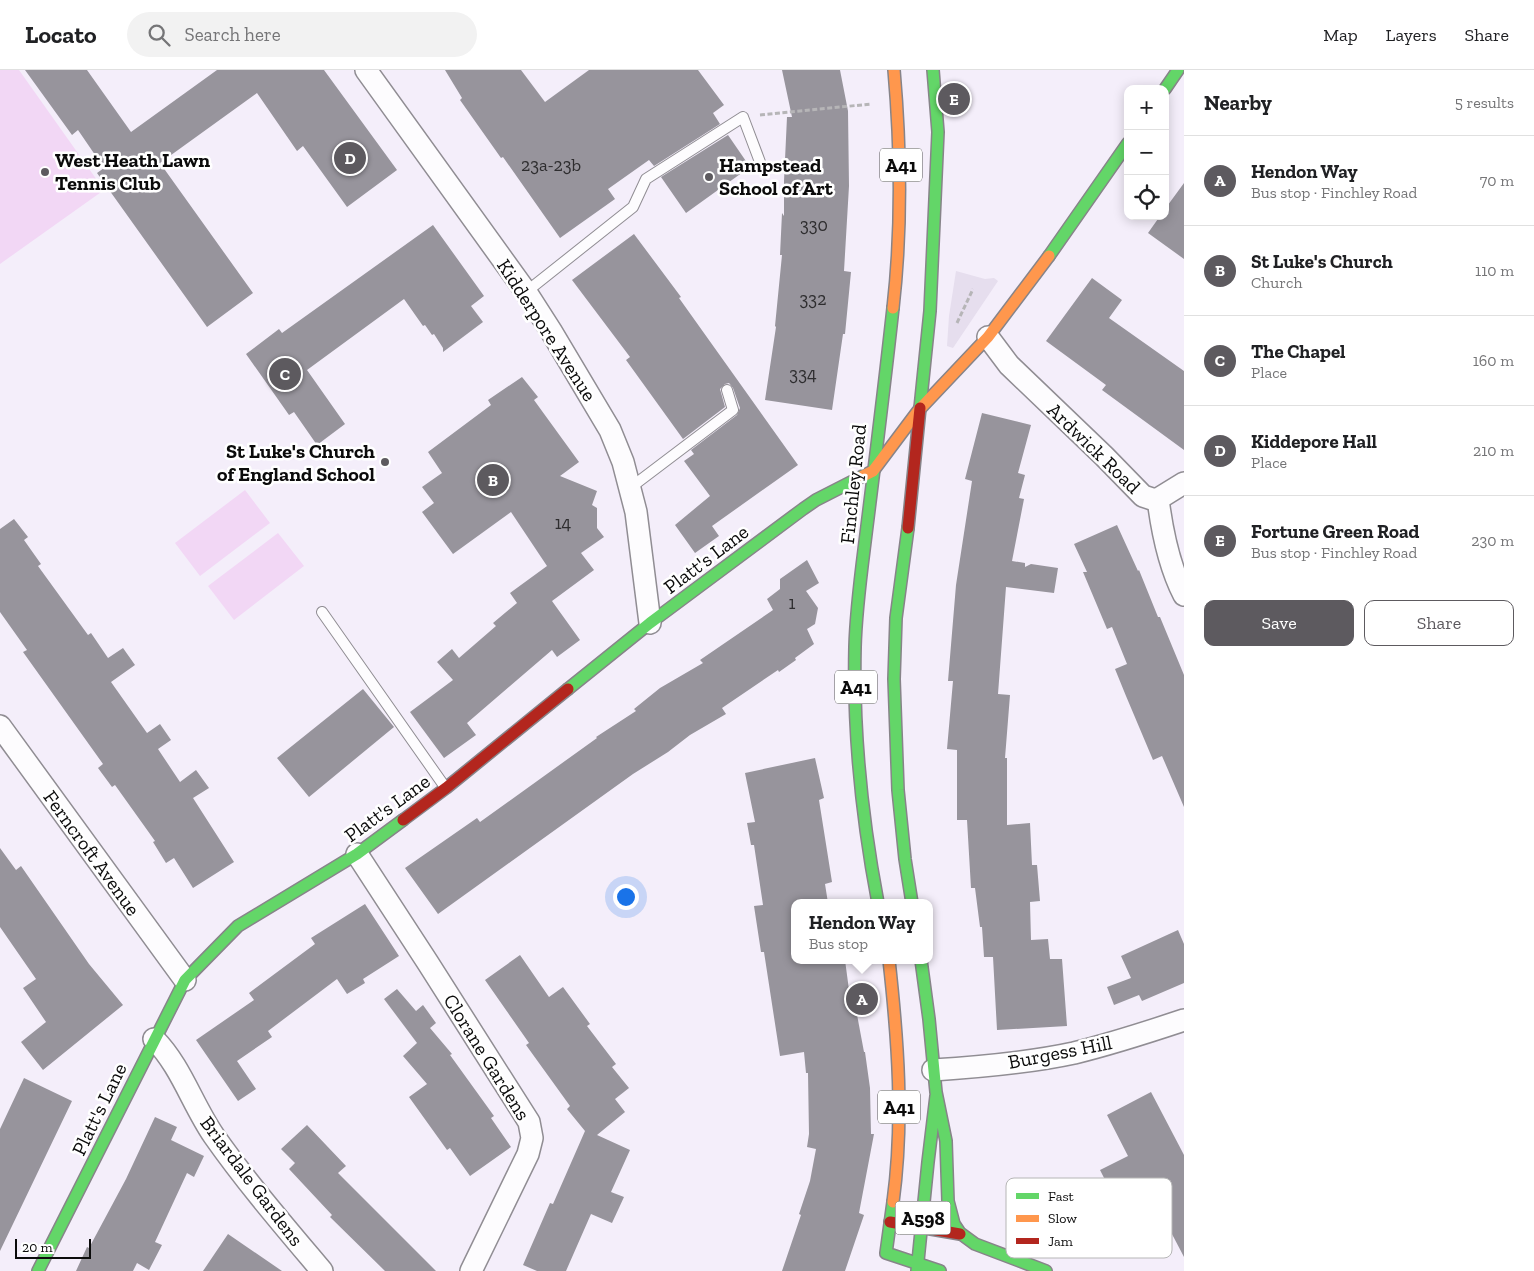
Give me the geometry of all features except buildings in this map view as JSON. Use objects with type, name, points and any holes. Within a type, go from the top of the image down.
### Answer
[{"type":"main road","name":"Finchley Road","points":[[877,899],[870,863],[862,793],[855,647],[873,471],[898,261],[901,194],[900,136],[894,70]]},
{"type":"main road","name":"A41","points":[[911,899],[898,790],[894,679],[896,618],[930,312],[937,193],[938,132],[933,70]]},
{"type":"main road","points":[[1168,85],[1178,70]]},
{"type":"main road","points":[[873,471],[918,411],[988,337],[1032,281],[1124,149]]},
{"type":"main road","name":"Platt's Lane","points":[[38,1271],[185,980],[238,926],[357,854],[446,788],[650,623],[816,500],[873,471]]},
{"type":"main road","name":"A41","points":[[889,964],[898,1045],[899,1115],[898,1159],[885,1258],[940,1271]]},
{"type":"main road","name":"A41","points":[[922,964],[936,1095],[947,1153],[947,1196],[953,1221],[960,1234]]},
{"type":"main road","name":"A598","points":[[918,1267],[929,1143],[936,1095]]},
{"type":"main road","points":[[890,1222],[960,1234],[986,1248],[1006,1256]]},
{"type":"main road","points":[[1012,1258],[1046,1271]]},
{"type":"street","name":"Kidderpore Avenue","points":[[366,70],[526,292],[610,430],[623,462],[636,512],[650,623]]},
{"type":"street","name":"Ardwick Road","points":[[988,337],[1009,365],[1104,456],[1132,487],[1142,496],[1158,499],[1160,515],[1176,579],[1184,595]]},
{"type":"street","points":[[1158,499],[1184,483]]},
{"type":"street","name":"Ferncroft Avenue","points":[[0,726],[185,980]]},
{"type":"street","name":"Clorane Gardens","points":[[357,854],[529,1122],[532,1138],[528,1154],[471,1271]]},
{"type":"street","name":"Burgess Hill","points":[[933,1070],[1026,1061],[1074,1053],[1143,1034],[1184,1020]]},
{"type":"street","name":"Briardale Gardens","points":[[154,1039],[167,1052],[213,1135],[280,1221],[322,1271]]},
{"type":"lane","points":[[526,292],[633,207],[646,179],[742,117],[760,162]]},
{"type":"lane","points":[[630,488],[733,410],[727,390]]},
{"type":"lane","points":[[322,612],[446,788]]},
{"type":"path","points":[[768,114],[874,103]]},
{"type":"path","points":[[954,329],[973,289]]},
{"type":"shaded area","name":"West Heath Lawn Tennis Club","points":[[0,70],[19,70],[104,190],[0,264]]},
{"type":"shaded area","points":[[956,271],[985,279],[994,278],[998,281],[953,348],[947,346],[949,316]]},
{"type":"shaded area","points":[[245,490],[270,523],[200,576],[175,543]]},
{"type":"shaded area","points":[[278,533],[304,566],[234,620],[208,586]]},
{"type":"traffic: fast","points":[[920,408],[930,311],[938,132],[933,70]]},
{"type":"traffic: fast","points":[[1168,85],[1178,70]]},
{"type":"traffic: fast","points":[[1049,256],[1124,149]]},
{"type":"traffic: fast","points":[[877,899],[867,840],[857,744],[855,647],[860,587],[893,308]]},
{"type":"traffic: fast","points":[[568,689],[650,623],[803,509],[816,500],[863,476]]},
{"type":"traffic: fast","points":[[908,528],[896,618],[894,679],[898,790],[911,899]]},
{"type":"traffic: fast","points":[[38,1271],[185,980],[238,926],[357,854],[403,820]]},
{"type":"traffic: fast","points":[[922,964],[936,1092],[946,1141],[948,1201],[954,1224],[960,1233],[975,1244],[1006,1256]]},
{"type":"traffic: fast","points":[[917,1271],[936,1096]]},
{"type":"traffic: fast","points":[[893,1202],[886,1253],[940,1271]]},
{"type":"traffic: fast","points":[[1012,1258],[1046,1271]]},
{"type":"traffic: slow","points":[[893,308],[898,249],[900,189],[894,70]]},
{"type":"traffic: slow","points":[[863,476],[873,471],[918,411],[988,337],[1049,256]]},
{"type":"traffic: slow","points":[[889,964],[897,1051],[899,1111],[893,1202]]},
{"type":"traffic: jam","points":[[908,528],[920,408]]},
{"type":"traffic: jam","points":[[403,820],[446,788],[568,689]]},
{"type":"traffic: jam","points":[[890,1222],[960,1234]]},
{"type":"place","name":"Fortune Green Road","points":[[954,99]]},
{"type":"place","name":"Kiddepore Hall","points":[[350,158]]},
{"type":"place","name":"West Heath Lawn Tennis Club","points":[[45,172]]},
{"type":"place","name":"Hampstead School of Art","points":[[709,177]]},
{"type":"place","name":"The Chapel","points":[[285,374]]},
{"type":"place","name":"St Luke's Church of England School","points":[[385,462]]},
{"type":"place","name":"St Luke's Church","points":[[493,480]]},
{"type":"place","name":"Hendon Way","points":[[862,999]]}]
